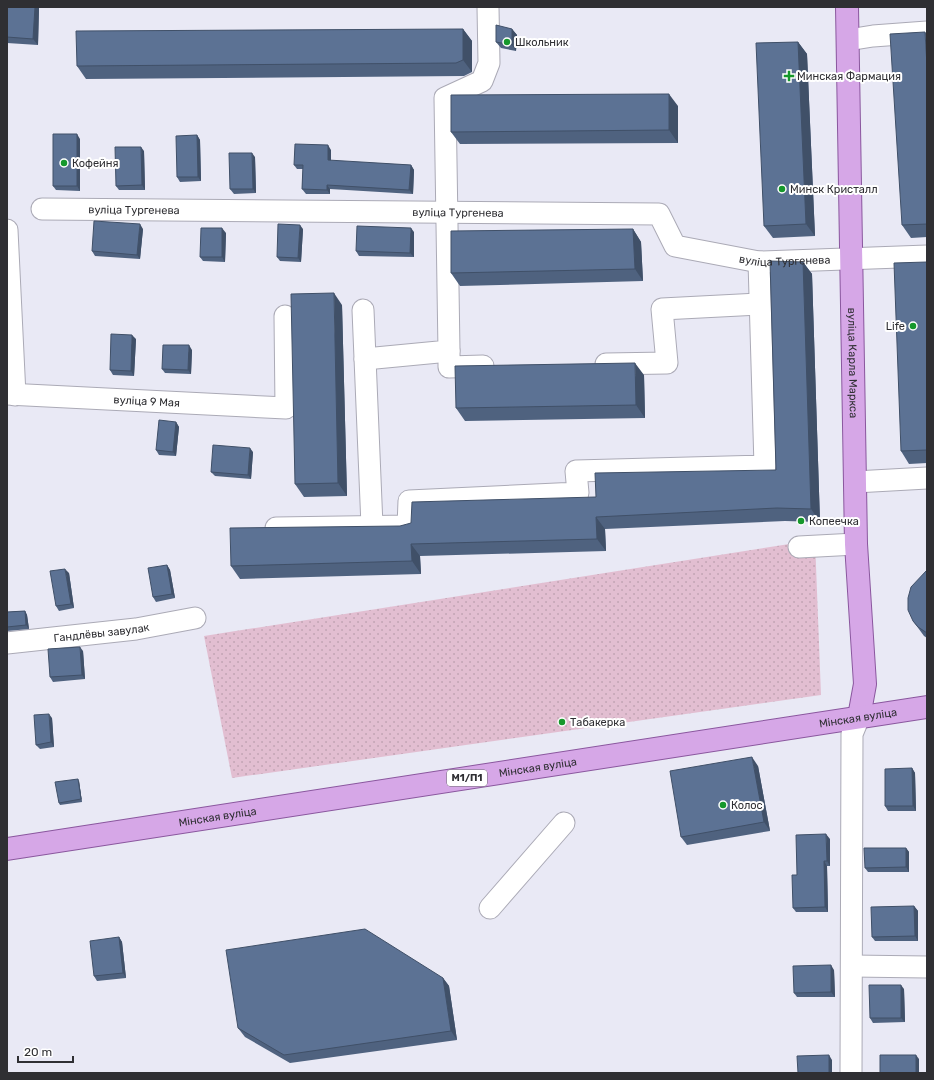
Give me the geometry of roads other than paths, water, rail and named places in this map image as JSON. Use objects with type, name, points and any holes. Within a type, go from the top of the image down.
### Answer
[{"type":"main road","name":"вуліца Карла Маркса","points":[[847,7],[856,544],[865,684],[859,717]]},
{"type":"main road","name":"Мінская вуліца","points":[[7,849],[927,707]]},
{"type":"street","points":[[488,7],[489,63],[482,81],[445,98],[449,367],[504,366]]},
{"type":"street","points":[[848,40],[873,36],[927,32]]},
{"type":"street","name":"вуліца Тургенева","points":[[42,209],[659,214],[675,246],[759,262],[927,256]]},
{"type":"street","points":[[7,230],[11,395]]},
{"type":"street","points":[[256,528],[408,526],[409,501],[578,493],[576,471],[764,466],[759,262]]},
{"type":"street","points":[[589,364],[667,362],[662,309],[759,304]]},
{"type":"street","points":[[363,310],[372,526]]},
{"type":"street","name":"вуліца 9 Мая","points":[[11,395],[286,408],[285,316]]},
{"type":"street","points":[[365,359],[449,351]]},
{"type":"street","points":[[855,482],[927,478]]},
{"type":"street","points":[[799,547],[856,544]]},
{"type":"street","name":"Гандлёвы завулак","points":[[7,643],[136,628],[195,618]]},
{"type":"street","points":[[851,1073],[852,734],[859,717]]},
{"type":"street","points":[[490,908],[564,823]]},
{"type":"street","points":[[852,966],[927,967]]},
{"type":"place","name":"Школьник","points":[[507,42]]},
{"type":"place","name":"Минская Фармация","points":[[789,76]]},
{"type":"place","name":"Кофейня","points":[[64,163]]},
{"type":"place","name":"Минск Кристалл","points":[[782,189]]},
{"type":"place","name":"Life","points":[[913,326]]},
{"type":"place","name":"Копеечка","points":[[801,521]]},
{"type":"place","name":"Табакерка","points":[[562,722]]},
{"type":"place","name":"Колос","points":[[723,805]]}]
